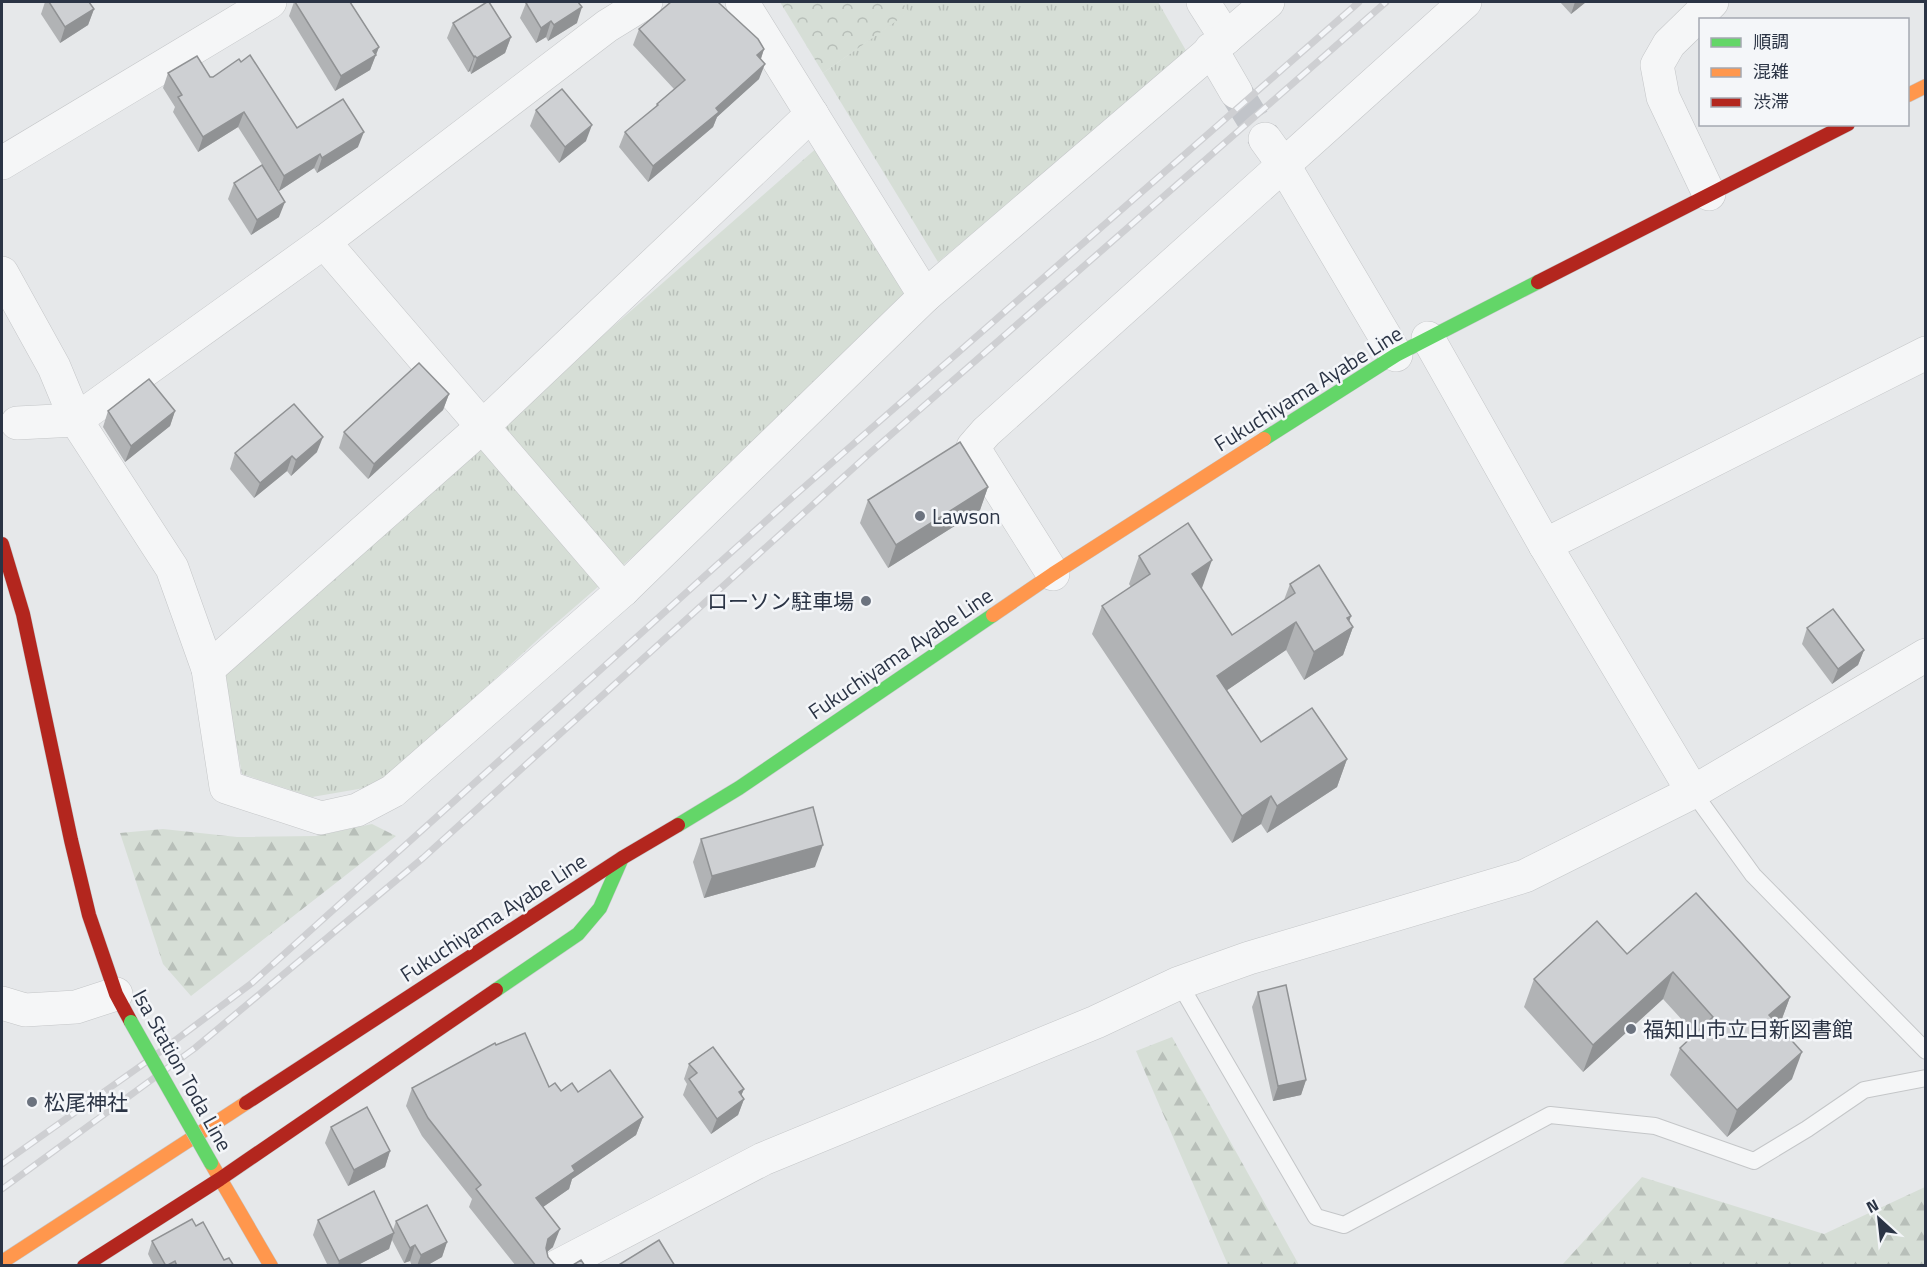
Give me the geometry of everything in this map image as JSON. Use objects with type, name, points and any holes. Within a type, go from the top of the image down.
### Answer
[{"type":"main road","points":[[1909,94],[1926,86]]},
{"type":"main road","name":"Fukuchiyama Ayabe Line","points":[[2,1262],[622,858],[739,788],[1053,574],[1396,355],[1844,126]]},
{"type":"main road","name":"Isa Station Toda Line","points":[[2,544],[23,614],[89,915],[124,1008],[220,1179],[578,934],[600,908],[622,858]]},
{"type":"main road","points":[[84,1266],[220,1179],[271,1266]]},
{"type":"street","points":[[2,163],[270,2]]},
{"type":"street","points":[[17,423],[76,420],[324,242],[600,14],[646,2]]},
{"type":"street","points":[[742,2],[925,296]]},
{"type":"street","points":[[1203,2],[1236,92]]},
{"type":"street","points":[[2,273],[54,367],[76,420],[172,568],[208,669],[226,787],[321,818],[357,810],[393,792],[623,590],[925,296],[1268,2]]},
{"type":"street","points":[[1053,574],[973,447],[1274,152],[1465,2]]},
{"type":"street","points":[[1708,194],[1663,97],[1657,65],[1669,44],[1712,2]]},
{"type":"street","points":[[208,669],[483,426],[812,114]]},
{"type":"street","points":[[1274,152],[1396,355]]},
{"type":"street","points":[[324,242],[623,590]]},
{"type":"street","points":[[1428,338],[1545,545],[1693,792]]},
{"type":"street","points":[[1545,545],[1926,352]]},
{"type":"street","points":[[558,1266],[764,1159],[1096,1022],[1179,983],[1249,958],[1525,876],[1693,792],[1926,655]]},
{"type":"street","points":[[2,1003],[25,1010],[76,1007],[124,1008]]},
{"type":"lane","points":[[1693,792],[1753,875],[1926,1051]]},
{"type":"lane","points":[[1179,983],[1316,1217],[1344,1225],[1550,1115],[1655,1126],[1754,1161],[1864,1090],[1926,1078]]},
{"type":"green space","points":[[780,2],[902,2],[909,12],[823,73]]},
{"type":"green space","points":[[902,2],[1158,2],[1188,54],[938,262],[823,73],[908,12]]},
{"type":"green space","points":[[819,146],[923,304],[546,632],[376,786],[312,797],[242,774],[222,669]]},
{"type":"green space","points":[[372,824],[396,836],[191,996],[163,964],[120,833],[163,829],[237,837],[316,836]]},
{"type":"green space","points":[[1172,1037],[1299,1265],[1228,1265],[1136,1051]]},
{"type":"green space","points":[[1642,1177],[1824,1234],[1925,1187],[1925,1265],[1562,1265]]},
{"type":"building","points":[[49,2],[89,2],[94,9],[65,27]]},
{"type":"building","points":[[295,2],[350,2],[379,47],[373,51],[376,55],[341,76]]},
{"type":"building","points":[[487,2],[511,37],[477,58],[474,57],[453,23]]},
{"type":"building","points":[[578,2],[582,7],[554,25],[551,21],[541,28],[526,3]]},
{"type":"building","points":[[671,2],[721,2],[719,3],[758,39],[764,49],[757,55],[765,64],[716,108],[719,112],[653,166],[625,132],[685,80],[639,29]]},
{"type":"building","points":[[250,55],[297,128],[343,99],[364,132],[322,158],[320,154],[284,176],[244,112],[203,137],[178,97],[182,95],[168,73],[197,56],[210,77],[213,77],[239,59],[241,62]]},
{"type":"building","points":[[562,89],[592,125],[565,147],[536,110]]},
{"type":"building","points":[[262,165],[285,202],[257,220],[234,183]]},
{"type":"building","points":[[419,363],[449,394],[374,464],[344,432]]},
{"type":"building","points":[[149,379],[175,411],[131,446],[108,411]]},
{"type":"building","points":[[294,404],[323,437],[296,460],[292,456],[260,483],[235,453]]},
{"type":"building","points":[[960,442],[988,487],[896,545],[868,500]]},
{"type":"building","points":[[1188,523],[1212,560],[1192,574],[1232,635],[1295,593],[1290,584],[1319,565],[1351,616],[1347,618],[1353,627],[1314,652],[1296,622],[1217,676],[1261,742],[1312,708],[1347,759],[1277,806],[1271,796],[1242,816],[1102,606],[1150,574],[1139,556]]},
{"type":"building","points":[[1833,609],[1864,650],[1838,669],[1807,628]]},
{"type":"building","points":[[813,807],[823,845],[712,876],[701,839]]},
{"type":"building","points":[[1696,893],[1790,997],[1769,1015],[1802,1052],[1737,1110],[1680,1048],[1713,1017],[1673,972],[1593,1045],[1534,979],[1597,921],[1627,954]]},
{"type":"building","points":[[1286,985],[1306,1080],[1278,1086],[1258,992]]},
{"type":"building","points":[[525,1033],[549,1087],[555,1083],[561,1091],[572,1083],[578,1092],[610,1070],[643,1117],[572,1166],[575,1171],[536,1198],[560,1229],[548,1239],[546,1248],[548,1257],[559,1266],[536,1266],[476,1189],[481,1185],[428,1118],[412,1088],[495,1043],[496,1045]]},
{"type":"building","points":[[713,1047],[744,1089],[739,1092],[744,1099],[717,1119],[689,1079],[697,1073],[689,1064]]},
{"type":"building","points":[[367,1107],[390,1151],[354,1170],[331,1127]]},
{"type":"building","points":[[374,1191],[394,1233],[339,1261],[318,1220]]},
{"type":"building","points":[[427,1205],[447,1242],[421,1255],[415,1245],[410,1248],[396,1221]]},
{"type":"building","points":[[192,1219],[196,1226],[203,1222],[224,1260],[229,1258],[234,1266],[177,1266],[175,1261],[166,1266],[152,1241]]},
{"type":"building","points":[[659,1240],[675,1266],[617,1266]]},
{"type":"building","points":[[581,1260],[585,1266],[570,1266],[573,1265]]},
{"type":"tunnel","points":[[1236,92],[1265,139]]},
{"type":"railway","points":[[2,1164],[149,1060],[252,983],[787,502],[1359,2]]},
{"type":"railway","points":[[2,1189],[195,1048],[423,858],[870,453],[1386,2]]},
{"type":"traffic: fast","points":[[1264,439],[1396,355],[1538,282]]},
{"type":"traffic: fast","points":[[678,825],[739,788],[993,615]]},
{"type":"traffic: fast","points":[[496,990],[578,934],[600,908],[622,858]]},
{"type":"traffic: fast","points":[[131,1022],[211,1163]]},
{"type":"traffic: slow","points":[[1909,94],[1926,86]]},
{"type":"traffic: slow","points":[[993,615],[1264,439]]},
{"type":"traffic: slow","points":[[2,1262],[246,1103]]},
{"type":"traffic: slow","points":[[211,1163],[271,1266]]},
{"type":"traffic: jam","points":[[1538,282],[1844,126]]},
{"type":"traffic: jam","points":[[2,544],[23,614],[89,915],[116,994],[131,1022]]},
{"type":"traffic: jam","points":[[246,1103],[622,858],[678,825]]},
{"type":"traffic: jam","points":[[84,1266],[220,1179],[496,990]]},
{"type":"place","name":"Lawson","points":[[920,516]]},
{"type":"place","name":"ローソン駐車場","points":[[866,601]]},
{"type":"place","name":"福知山市立日新図書館","points":[[1631,1029]]},
{"type":"place","name":"松尾神社","points":[[32,1102]]}]
